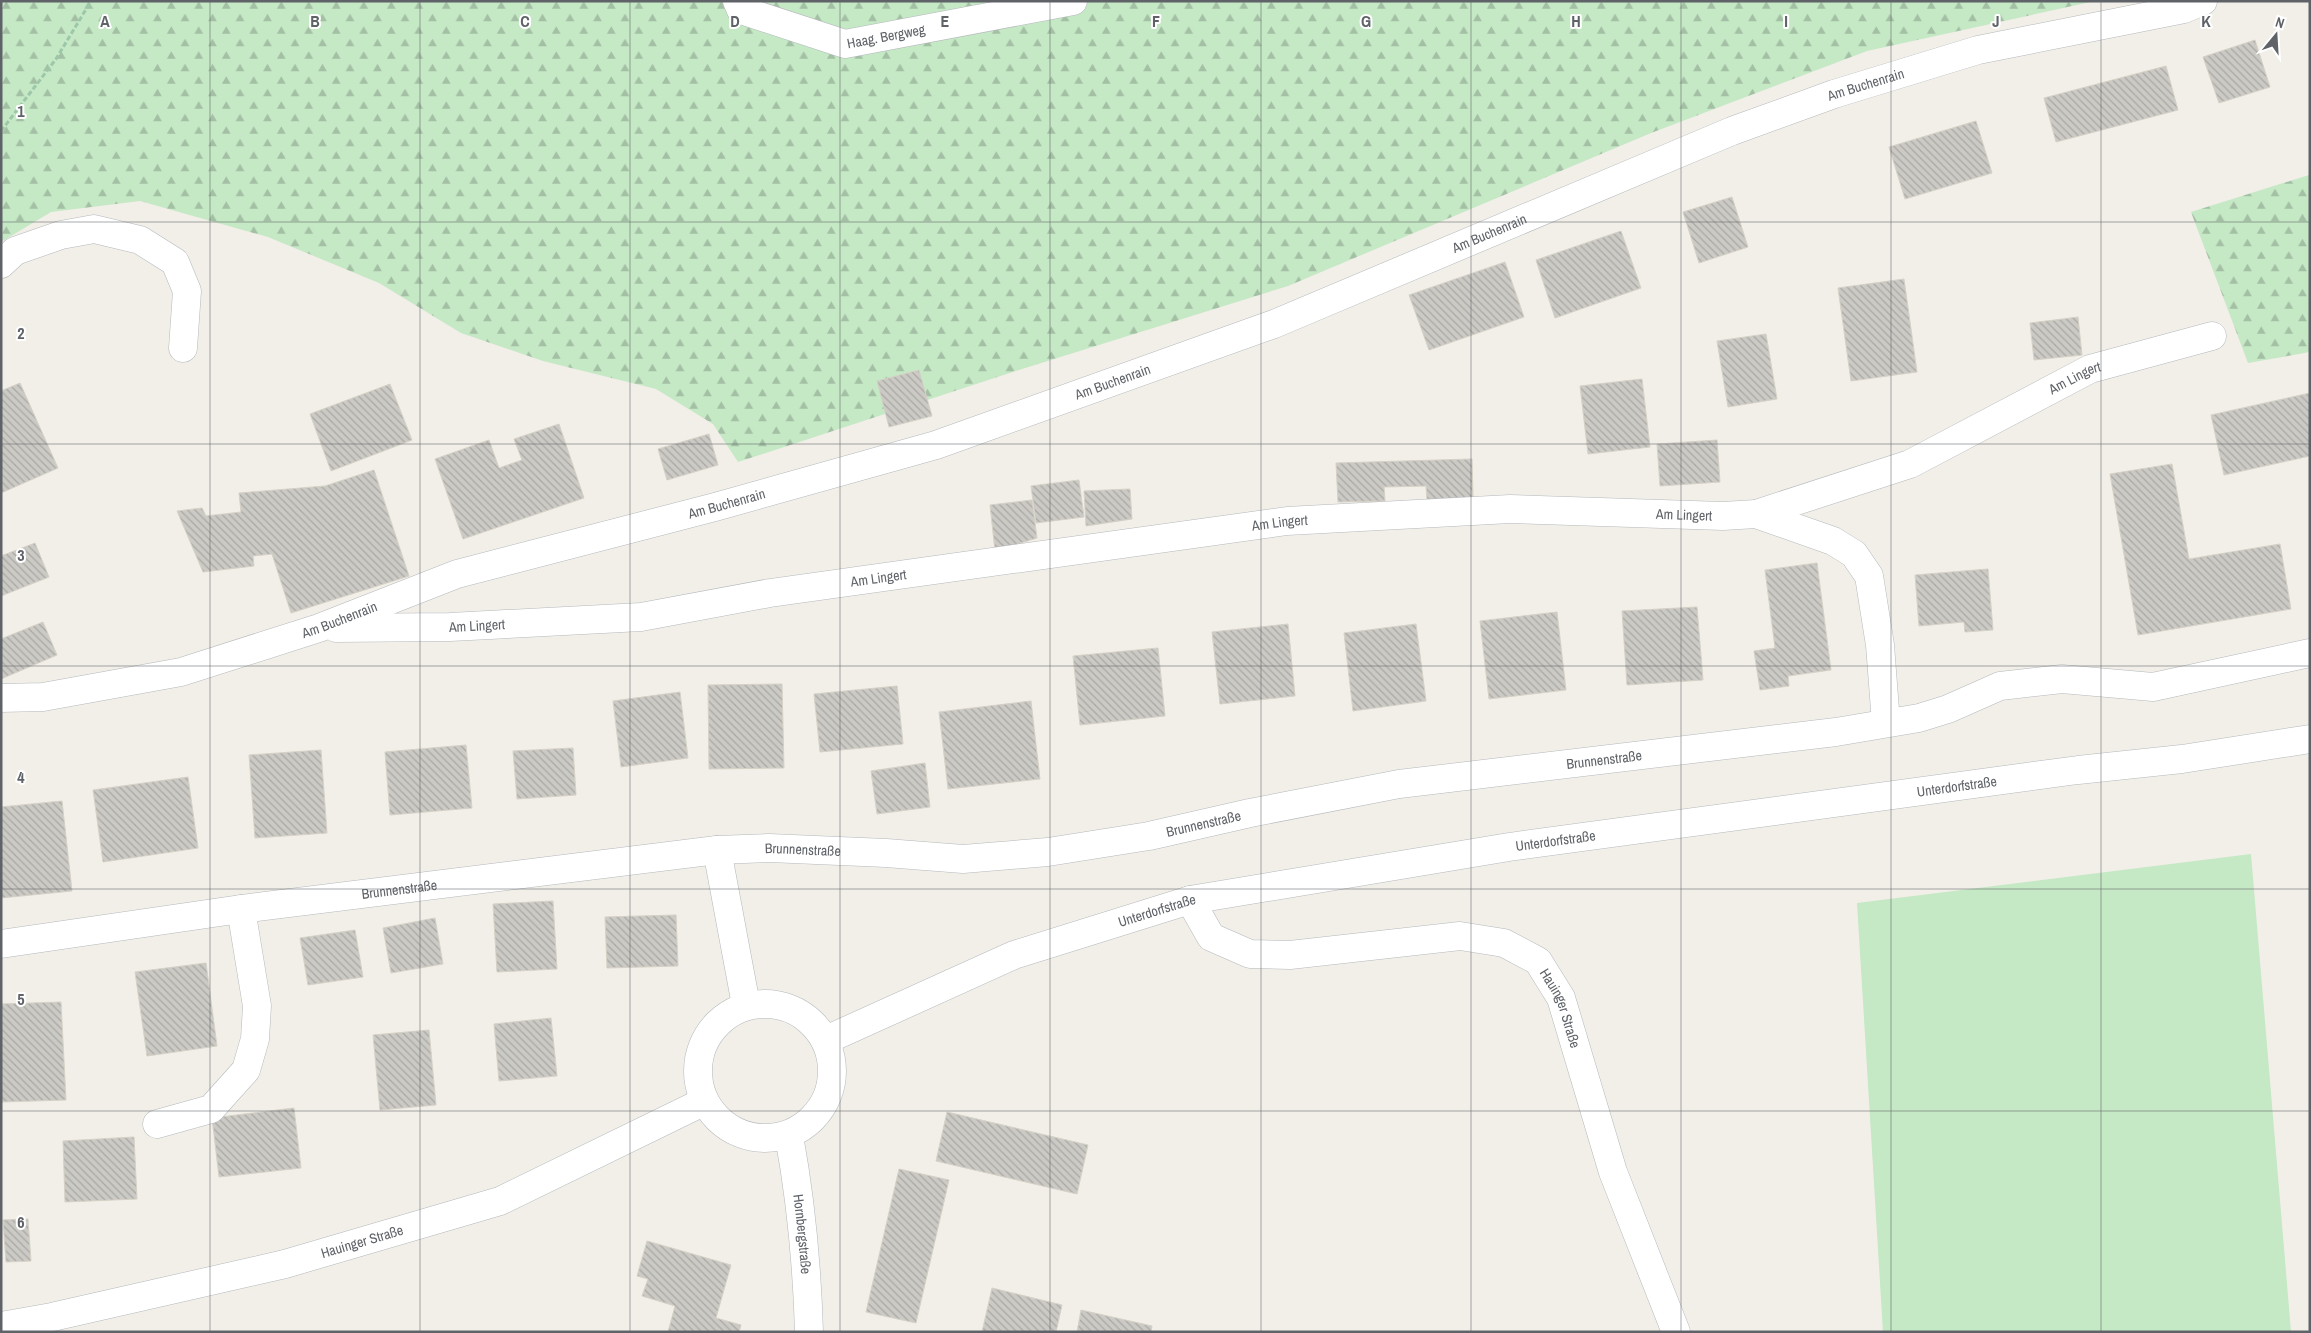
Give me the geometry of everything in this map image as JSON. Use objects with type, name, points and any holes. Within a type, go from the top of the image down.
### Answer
[{"type":"street","name":"Haag. Bergweg","points":[[736,1],[740,10],[844,44],[1073,1]]},
{"type":"street","name":"Am Buchenrain","points":[[1,698],[43,697],[180,672],[320,628],[457,574],[715,507],[936,445],[1274,324],[1732,131],[1834,94],[1978,50],[2184,9],[2203,1]]},
{"type":"street","points":[[1,264],[15,251],[61,235],[94,229],[140,240],[175,262],[186,291],[183,348]]},
{"type":"street","name":"Am Lingert","points":[[320,628],[450,627],[641,617],[770,593],[1287,521],[1510,509],[1723,516],[1756,514],[1910,464],[2090,369],[2212,336]]},
{"type":"street","points":[[1756,514],[1833,541],[1854,554],[1869,576],[1880,645],[1886,723],[1919,718],[1948,709],[2000,686],[2062,679],[2152,687],[2310,653]]},
{"type":"street","name":"Brunnenstraße","points":[[1,944],[241,909],[717,850],[769,848],[886,853],[963,859],[1048,852],[1149,836],[1250,813],[1399,784],[1836,732],[1886,723]]},
{"type":"street","name":"Unterdorfstraße","points":[[826,1040],[1014,955],[1190,900],[1509,846],[2078,770],[2182,759],[2310,739]]},
{"type":"street","points":[[717,850],[746,1005]]},
{"type":"street","name":"Hauinger Straße","points":[[1190,900],[1211,937],[1250,954],[1290,955],[1460,936],[1504,943],[1538,961],[1561,998],[1613,1172],[1676,1332]]},
{"type":"street","points":[[157,1124],[211,1108],[246,1070],[255,1039],[257,1006],[241,909]]},
{"type":"street","points":[[778,1004],[806,1016],[826,1040],[833,1068],[829,1096],[813,1120],[789,1136],[756,1139],[725,1127],[703,1102],[696,1072],[702,1043],[720,1019],[746,1005],[778,1004]]},
{"type":"street","name":"Hauinger Straße","points":[[1,1326],[52,1317],[285,1264],[500,1201],[703,1102]]},
{"type":"street","name":"Hornbergstraße","points":[[789,1136],[799,1194],[806,1260],[809,1332]]},
{"type":"path","points":[[1,131],[56,59],[91,1]]},
{"type":"green space","points":[[1,1],[2095,1],[1867,51],[1651,133],[1288,286],[1022,369],[738,462],[713,424],[656,389],[543,361],[461,333],[379,283],[268,237],[140,201],[51,212],[1,242]]},
{"type":"green space","points":[[2310,173],[2310,352],[2248,363],[2191,212],[2309,175]]},
{"type":"green space","points":[[2251,854],[2291,1332],[1883,1332],[1857,903]]},
{"type":"building","points":[[2255,40],[2270,87],[2219,103],[2203,57]]},
{"type":"building","points":[[2166,66],[2178,110],[2056,142],[2044,98]]},
{"type":"building","points":[[1976,121],[1992,173],[1905,199],[1889,147]]},
{"type":"building","points":[[1732,197],[1748,247],[1699,263],[1683,212]]},
{"type":"building","points":[[1621,231],[1641,288],[1555,318],[1536,260]]},
{"type":"building","points":[[1505,262],[1524,317],[1429,350],[1409,295]]},
{"type":"building","points":[[1904,279],[1917,372],[1851,381],[1838,288]]},
{"type":"building","points":[[2078,317],[2082,355],[2034,360],[2030,323]]},
{"type":"building","points":[[1766,334],[1777,399],[1728,407],[1717,341]]},
{"type":"building","points":[[919,370],[932,416],[889,427],[877,381]]},
{"type":"building","points":[[1642,379],[1650,447],[1588,454],[1580,386]]},
{"type":"building","points":[[20,383],[58,468],[1,493],[1,391]]},
{"type":"building","points":[[390,384],[412,440],[331,471],[310,414]]},
{"type":"building","points":[[2310,393],[2310,456],[2224,475],[2211,415]]},
{"type":"building","points":[[559,424],[584,498],[463,539],[435,459],[489,440],[499,468],[522,460],[514,439]]},
{"type":"building","points":[[709,434],[718,465],[667,480],[658,449]]},
{"type":"building","points":[[1717,440],[1720,482],[1660,486],[1657,444]]},
{"type":"building","points":[[1472,459],[1473,498],[1427,500],[1426,486],[1384,487],[1385,501],[1338,502],[1336,463]]},
{"type":"building","points":[[2172,464],[2189,559],[2280,544],[2291,609],[2138,635],[2110,474]]},
{"type":"building","points":[[374,470],[409,576],[291,613],[272,554],[253,556],[254,566],[203,572],[177,511],[202,508],[206,516],[241,512],[239,493],[325,486]]},
{"type":"building","points":[[1079,480],[1084,517],[1036,523],[1031,486]]},
{"type":"building","points":[[1130,489],[1132,519],[1086,526],[1084,491]]},
{"type":"building","points":[[1032,500],[1037,538],[995,551],[990,505]]},
{"type":"building","points":[[35,543],[49,577],[1,596],[1,556]]},
{"type":"building","points":[[1817,563],[1831,670],[1788,676],[1789,686],[1760,690],[1754,651],[1775,648],[1765,570]]},
{"type":"building","points":[[1988,569],[1993,630],[1965,632],[1964,622],[1919,626],[1915,575]]},
{"type":"building","points":[[1697,607],[1703,680],[1627,685],[1622,611]]},
{"type":"building","points":[[1557,612],[1566,690],[1489,699],[1480,621]]},
{"type":"building","points":[[43,622],[57,655],[1,679],[1,639]]},
{"type":"building","points":[[1288,624],[1295,696],[1220,704],[1212,632]]},
{"type":"building","points":[[1416,624],[1426,701],[1353,711],[1344,633]]},
{"type":"building","points":[[1158,648],[1165,716],[1080,725],[1073,656]]},
{"type":"building","points":[[782,684],[784,768],[709,769],[708,685]]},
{"type":"building","points":[[897,686],[903,744],[820,752],[814,694]]},
{"type":"building","points":[[680,692],[688,758],[621,767],[613,701]]},
{"type":"building","points":[[1031,701],[1040,779],[948,789],[939,712]]},
{"type":"building","points":[[466,745],[472,808],[390,815],[385,752]]},
{"type":"building","points":[[573,748],[576,795],[517,799],[513,751]]},
{"type":"building","points":[[321,750],[327,833],[255,838],[249,755]]},
{"type":"building","points":[[925,763],[930,807],[877,814],[871,771]]},
{"type":"building","points":[[188,777],[198,848],[103,862],[93,790]]},
{"type":"building","points":[[62,801],[72,891],[1,898],[1,807]]},
{"type":"building","points":[[553,901],[557,969],[497,972],[493,904]]},
{"type":"building","points":[[676,915],[678,966],[607,968],[605,917]]},
{"type":"building","points":[[435,918],[443,964],[391,973],[383,928]]},
{"type":"building","points":[[355,930],[363,977],[308,985],[300,938]]},
{"type":"building","points":[[206,963],[217,1046],[147,1056],[135,972]]},
{"type":"building","points":[[61,1002],[66,1100],[1,1102],[1,1004]]},
{"type":"building","points":[[551,1018],[557,1076],[499,1081],[494,1024]]},
{"type":"building","points":[[429,1030],[436,1105],[380,1110],[373,1035]]},
{"type":"building","points":[[294,1108],[301,1168],[219,1177],[212,1118]]},
{"type":"building","points":[[947,1112],[1088,1145],[1077,1194],[936,1161]]},
{"type":"building","points":[[134,1137],[137,1199],[65,1202],[63,1141]]},
{"type":"building","points":[[899,1169],[949,1180],[916,1323],[866,1312]]},
{"type":"building","points":[[28,1219],[31,1261],[6,1262],[3,1220]]},
{"type":"building","points":[[647,1241],[731,1265],[716,1318],[741,1325],[739,1332],[668,1332],[675,1306],[642,1296],[648,1279],[637,1276]]},
{"type":"building","points":[[992,1288],[1062,1305],[1056,1332],[982,1332]]},
{"type":"building","points":[[1081,1310],[1152,1326],[1151,1332],[1077,1332]]}]
